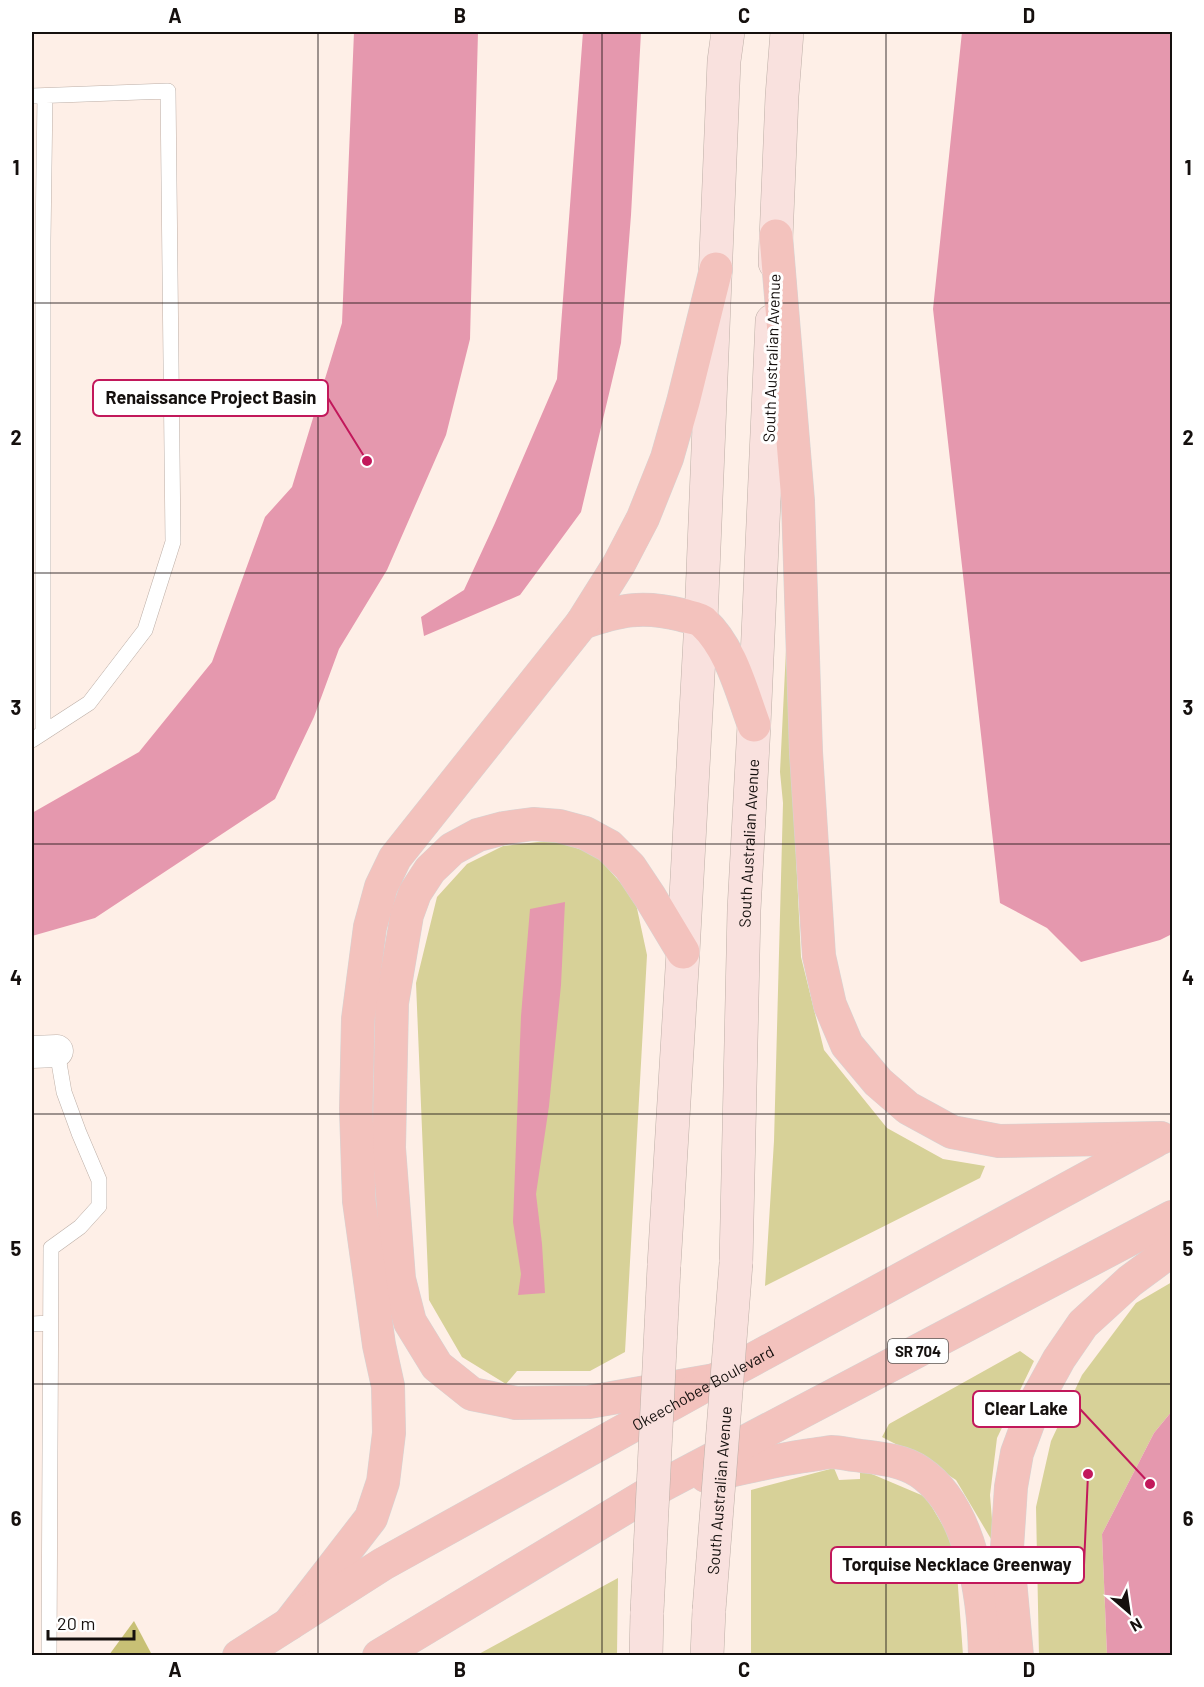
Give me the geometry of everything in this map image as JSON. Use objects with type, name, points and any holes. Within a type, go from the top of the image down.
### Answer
[{"type":"main road","points":[[646,1656],[664,1266],[684,952],[701,620],[724,73],[728,32]]},
{"type":"main road","name":"South Australian Avenue","points":[[707,1656],[736,1263],[744,910],[782,96],[787,32]]},
{"type":"main road","points":[[776,236],[798,501],[807,752],[819,956],[830,1005],[847,1045],[878,1082],[908,1108],[952,1132],[999,1141],[1167,1135]]},
{"type":"main road","points":[[289,1624],[371,1518],[383,1482],[389,1433],[388,1386],[379,1345],[358,1201],[356,1108],[358,1019],[370,927],[381,887],[396,858],[582,624],[644,518],[667,458],[716,269]]},
{"type":"main road","points":[[582,624],[613,613],[661,609],[701,620],[728,656],[754,725]]},
{"type":"main road","points":[[684,952],[630,867],[609,846],[585,832],[559,826],[533,824],[504,828],[478,835],[452,849],[430,870],[415,893],[407,915],[392,1003],[389,1148],[397,1256],[399,1279],[410,1322],[437,1366],[472,1394],[516,1403],[589,1402],[716,1380]]},
{"type":"main road","name":"Okeechobee Boulevard","points":[[239,1656],[383,1564],[1167,1135]]},
{"type":"main road","name":"SR 704","points":[[379,1656],[663,1485],[1173,1217]]},
{"type":"main road","points":[[1017,1656],[1007,1548],[1011,1487],[1017,1453],[1036,1399],[1083,1324],[1130,1281],[1173,1250]]},
{"type":"main road","points":[[663,1485],[782,1459],[831,1452],[892,1460],[919,1471],[938,1488],[957,1516],[970,1546],[977,1578],[985,1656]]},
{"type":"lane","points":[[168,91],[174,542],[145,630],[88,703],[38,736],[38,96],[168,91]]},
{"type":"lane","points":[[44,1051],[99,1180],[99,1206],[80,1227],[51,1248],[49,1656]]},
{"type":"lane","points":[[32,1324],[50,1323]]},
{"type":"shaded area","points":[[354,32],[478,32],[470,339],[446,435],[387,570],[339,649],[314,717],[275,799],[95,918],[32,936],[32,813],[139,752],[212,662],[265,517],[292,487],[342,323]]},
{"type":"shaded area","points":[[583,32],[641,32],[621,343],[581,512],[520,595],[424,636],[421,617],[464,590],[557,379]]},
{"type":"shaded area","points":[[962,32],[1172,32],[1172,934],[1160,940],[1081,962],[1047,928],[1000,903],[933,309]]},
{"type":"shaded area","points":[[786,650],[801,957],[824,1050],[887,1128],[943,1159],[985,1166],[980,1178],[765,1286],[774,1141],[783,803],[780,772]]},
{"type":"shaded area","points":[[554,840],[596,855],[635,899],[647,955],[625,1352],[590,1371],[517,1371],[506,1384],[462,1357],[429,1300],[416,983],[437,897],[467,864],[503,846]]},
{"type":"shaded area","points":[[565,902],[561,985],[549,1106],[536,1194],[545,1293],[518,1295],[521,1274],[513,1222],[521,1016],[530,909]]},
{"type":"shaded area","points":[[1172,1282],[1172,1411],[1154,1433],[1102,1534],[1107,1655],[1039,1656],[1036,1507],[1051,1441],[1082,1375],[1136,1303]]},
{"type":"shaded area","points":[[1020,1351],[1034,1361],[997,1438],[990,1495],[994,1544],[956,1480],[919,1456],[882,1437],[889,1424]]},
{"type":"shaded area","points":[[1172,1411],[1172,1655],[1107,1655],[1102,1534],[1154,1433]]},
{"type":"shaded area","points":[[834,1468],[839,1480],[860,1479],[860,1469],[926,1497],[955,1546],[963,1655],[751,1656],[751,1490]]},
{"type":"shaded area","points":[[618,1578],[617,1655],[477,1655]]},
{"type":"shaded area","points":[[134,1621],[152,1655],[109,1655]]},
{"type":"place","name":"Renaissance Project Basin","points":[[367,461]]},
{"type":"place","name":"Torquise Necklace Greenway","points":[[1088,1474]]},
{"type":"place","name":"Clear Lake","points":[[1150,1484]]}]
